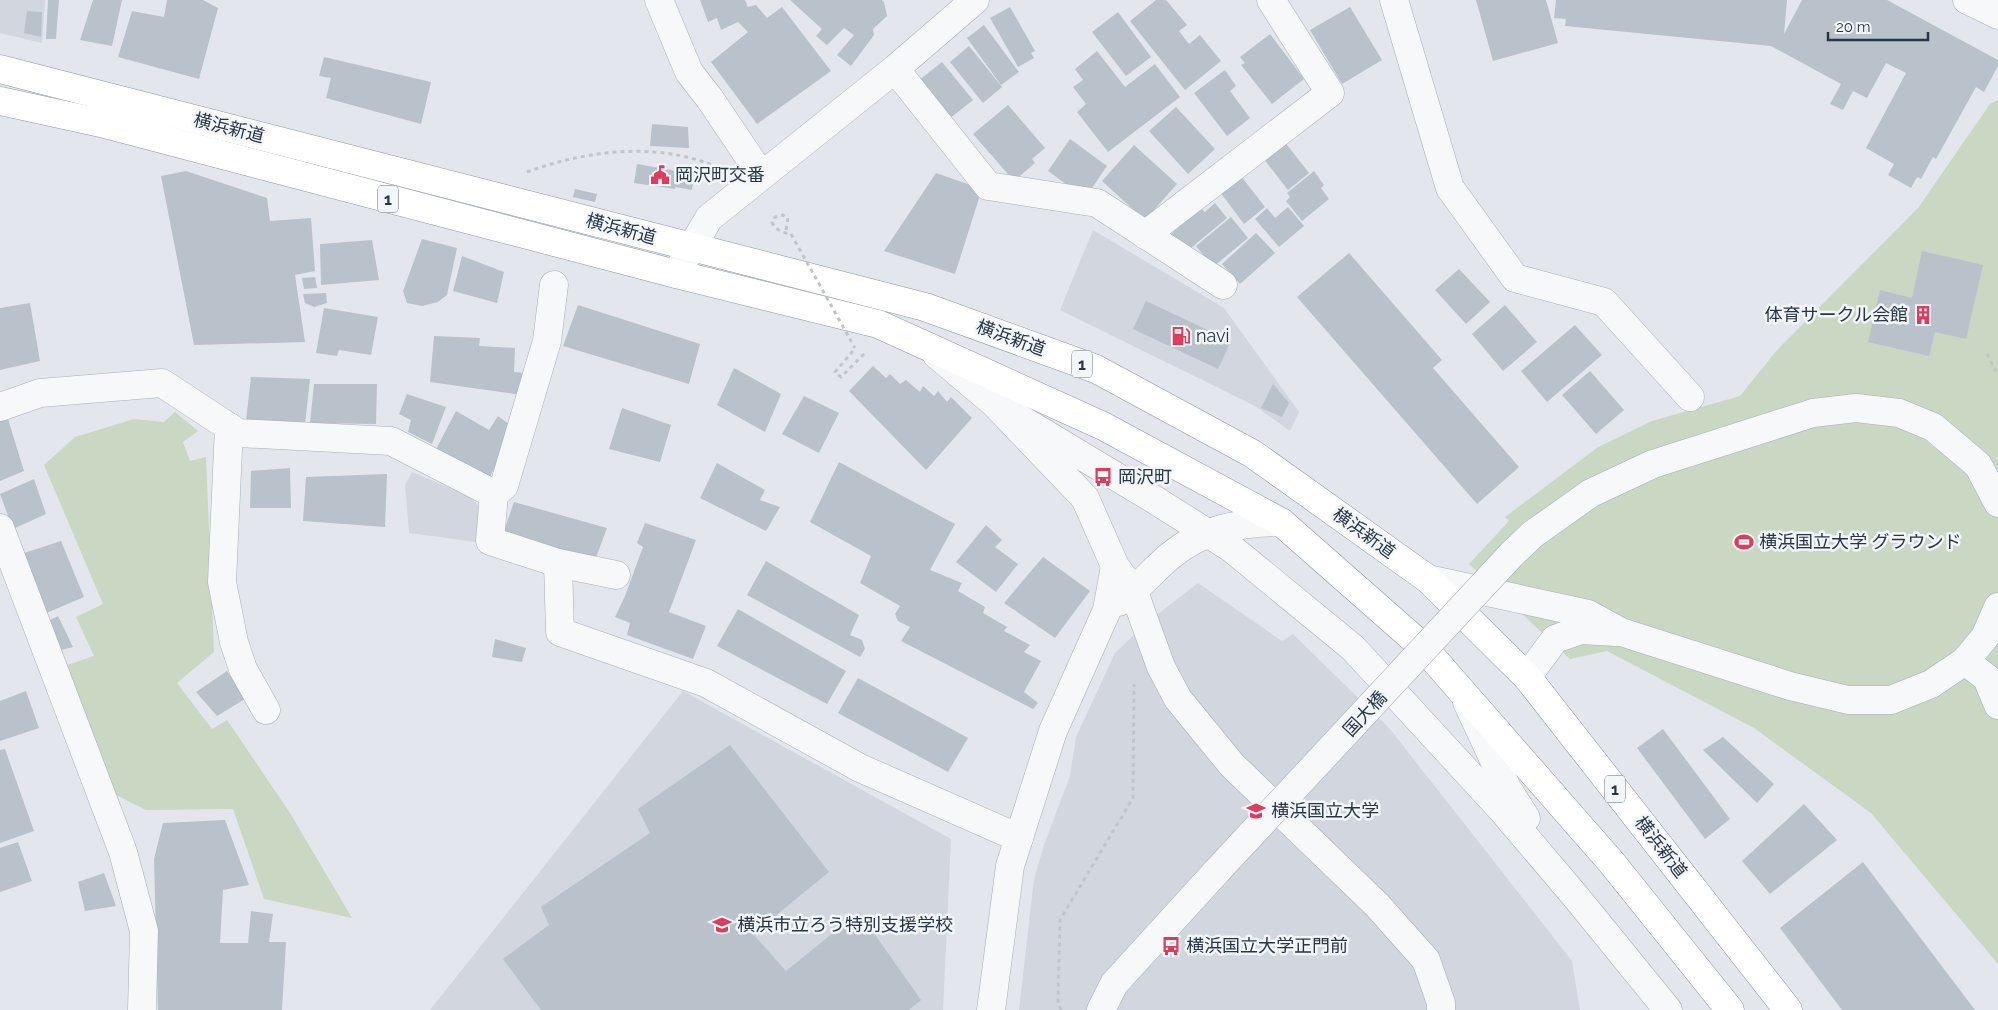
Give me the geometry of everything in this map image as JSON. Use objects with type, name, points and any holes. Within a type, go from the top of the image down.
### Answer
[{"type":"highway","name":"横浜新道","points":[[0,69],[925,306],[1096,369],[1253,454],[1428,579],[1527,676],[1788,1010]]},
{"type":"highway","name":"横浜新道","points":[[0,101],[101,123],[676,274],[878,324],[1103,426],[1281,522],[1424,647],[1612,862],[1730,1010]]},
{"type":"street","points":[[659,0],[689,72],[710,99],[756,179]]},
{"type":"street","points":[[676,274],[709,218],[895,68],[975,0]]},
{"type":"street","points":[[1145,235],[1330,93],[1272,0]]},
{"type":"street","points":[[1394,0],[1450,188],[1515,278],[1604,302],[1690,396]]},
{"type":"street","points":[[1967,0],[1998,15]]},
{"type":"street","points":[[895,68],[988,186],[1097,204],[1223,285]]},
{"type":"street","points":[[554,284],[547,341],[504,486],[494,494],[490,540],[558,563],[616,575]]},
{"type":"street","points":[[920,342],[994,403],[1085,498],[1115,566],[1134,592],[1161,667],[1178,699],[1232,765],[1378,905],[1426,960],[1441,1003],[1441,1010]]},
{"type":"street","points":[[0,407],[40,393],[162,383],[238,433],[391,441],[494,494]]},
{"type":"street","points":[[994,403],[1231,548],[1353,648],[1503,811],[1668,1010]]},
{"type":"street","name":"国大橋","points":[[1101,1010],[1114,984],[1143,950],[1511,556],[1533,534],[1591,492],[1653,464],[1813,413],[1856,408],[1899,413],[1933,427],[1978,465],[1998,503]]},
{"type":"street","points":[[229,426],[222,582],[234,642],[243,669],[266,710]]},
{"type":"street","points":[[1107,610],[1134,592],[1170,556],[1207,533],[1227,526],[1253,522],[1281,522]]},
{"type":"street","points":[[0,528],[123,852],[144,931],[142,1010]]},
{"type":"street","points":[[558,563],[560,632],[706,683],[860,768],[1019,838]]},
{"type":"street","points":[[991,1010],[1010,866],[1053,731],[1107,610],[1115,566]]},
{"type":"street","points":[[1428,579],[1588,614],[1621,632],[1790,686],[1848,700],[1890,700],[1931,684],[1965,661],[1985,637],[1998,606]]},
{"type":"street","points":[[1527,676],[1555,639],[1581,630],[1621,632]]},
{"type":"street","points":[[1965,661],[1987,678],[1998,705]]},
{"type":"street","points":[[1461,688],[1507,788],[1576,897]]},
{"type":"path","points":[[522,174],[540,167],[601,154],[651,150],[706,163],[756,179]]},
{"type":"path","points":[[786,230],[788,218],[783,215],[775,217],[772,222],[773,225],[782,232],[791,234],[855,348],[835,372],[841,377],[864,354]]},
{"type":"path","points":[[1987,354],[1998,375]]},
{"type":"path","points":[[1061,1010],[1058,1001],[1060,920],[1133,798],[1134,675]]},
{"type":"shaded area","points":[[0,0],[45,0],[42,43],[0,33]]},
{"type":"shaded area","points":[[1093,230],[1224,308],[1299,412],[1290,431],[1255,406],[1060,310]]},
{"type":"shaded area","points":[[412,472],[471,497],[483,512],[476,542],[409,533],[405,485]]},
{"type":"shaded area","name":"横浜国立大学","points":[[1198,583],[1282,641],[1293,634],[1390,729],[1572,961],[1580,1010],[1019,1010],[1034,879],[1044,845],[1070,776],[1076,737],[1115,653],[1145,624]]},
{"type":"shaded area","name":"横浜市立ろう特別支援学校","points":[[683,691],[951,839],[943,1010],[430,1010]]},
{"type":"green space","name":"横浜国立大学 グラウンド","points":[[1998,100],[1998,964],[1871,813],[1754,728],[1607,651],[1570,659],[1469,564],[1509,521],[1505,517],[1598,447],[1652,421],[1740,396],[1777,350],[1918,208],[1990,104]]},
{"type":"green space","points":[[175,412],[198,431],[183,442],[190,461],[206,457],[214,652],[177,683],[212,729],[227,720],[290,813],[352,918],[264,899],[233,809],[146,810],[110,792],[64,666],[94,656],[76,617],[103,604],[44,465],[75,437],[134,419],[164,422]]},
{"type":"building","points":[[48,0],[59,0],[56,39],[46,39]]},
{"type":"building","points":[[93,0],[122,0],[112,46],[80,40]]},
{"type":"building","points":[[167,0],[203,0],[218,8],[199,79],[118,57],[132,11],[164,17]]},
{"type":"building","points":[[700,0],[745,0],[748,7],[756,5],[767,18],[782,7],[831,71],[757,124],[711,62],[748,32],[738,22],[721,30],[717,18],[708,22]]},
{"type":"building","points":[[790,0],[882,0],[887,16],[873,29],[874,35],[851,66],[837,55],[854,35],[844,28],[827,45],[816,36],[822,29]]},
{"type":"building","points":[[1156,0],[1166,0],[1187,25],[1179,31],[1189,44],[1200,35],[1221,61],[1185,90],[1130,21]]},
{"type":"building","points":[[1476,0],[1546,0],[1558,43],[1493,61]]},
{"type":"building","points":[[1556,0],[1787,0],[1784,34],[1802,0],[1887,0],[1998,60],[1998,66],[1984,92],[1976,87],[1936,159],[1933,157],[1921,179],[1917,177],[1911,188],[1888,175],[1894,164],[1866,148],[1906,73],[1886,63],[1867,98],[1853,91],[1843,110],[1830,104],[1841,84],[1771,46],[1565,26],[1566,19],[1554,18]]},
{"type":"building","points":[[1010,7],[1035,51],[1031,53],[1034,58],[1018,67],[990,18]]},
{"type":"building","points":[[1350,7],[1382,60],[1342,84],[1310,30]]},
{"type":"building","points":[[27,11],[42,12],[41,37],[24,33]]},
{"type":"building","points":[[1118,12],[1151,57],[1126,76],[1092,32]]},
{"type":"building","points":[[984,25],[1019,72],[1001,85],[967,38]]},
{"type":"building","points":[[1270,34],[1304,79],[1272,104],[1241,65],[1245,63],[1240,57]]},
{"type":"building","points":[[969,46],[1002,87],[983,103],[950,62]]},
{"type":"building","points":[[1097,51],[1125,87],[1155,64],[1180,97],[1108,152],[1077,112],[1086,104],[1073,87],[1083,80],[1075,69]]},
{"type":"building","points":[[324,57],[431,82],[421,124],[326,98],[331,78],[319,76]]},
{"type":"building","points":[[942,62],[973,100],[949,119],[918,81]]},
{"type":"building","points":[[1225,70],[1236,86],[1230,91],[1250,118],[1227,136],[1194,93]]},
{"type":"building","points":[[1008,105],[1045,148],[1032,159],[1035,163],[1014,181],[973,134]]},
{"type":"building","points":[[1176,107],[1215,149],[1188,174],[1149,131]]},
{"type":"building","points":[[652,124],[688,127],[689,148],[650,146]]},
{"type":"building","points":[[1070,139],[1107,166],[1085,198],[1048,171]]},
{"type":"building","points":[[1284,141],[1309,173],[1288,190],[1263,158]]},
{"type":"building","points":[[1134,145],[1177,184],[1145,220],[1102,181]]},
{"type":"building","name":"岡沢町交番","points":[[637,164],[677,171],[677,174],[694,177],[692,190],[634,183]]},
{"type":"building","points":[[186,171],[267,198],[270,221],[311,218],[315,271],[295,275],[305,342],[194,345],[161,176]]},
{"type":"building","points":[[1314,171],[1324,185],[1321,188],[1329,199],[1302,221],[1286,201],[1290,197],[1287,193]]},
{"type":"building","points":[[936,173],[982,189],[955,274],[884,251]]},
{"type":"building","points":[[1241,176],[1265,207],[1244,224],[1220,192]]},
{"type":"building","points":[[575,189],[597,194],[595,202],[573,197]]},
{"type":"building","points":[[1215,203],[1227,218],[1186,252],[1171,234],[1201,208],[1205,212]]},
{"type":"building","points":[[1288,207],[1304,226],[1279,247],[1255,219],[1267,208],[1275,218]]},
{"type":"building","points":[[1231,217],[1248,238],[1213,267],[1196,246]]},
{"type":"building","points":[[1256,233],[1275,253],[1240,284],[1222,264]]},
{"type":"building","points":[[422,239],[457,248],[447,295],[438,302],[422,306],[407,303],[403,291]]},
{"type":"building","points":[[372,240],[379,280],[321,285],[320,244]]},
{"type":"building","name":"体育サークル会館","points":[[1922,251],[1983,265],[1966,339],[1935,332],[1929,356],[1868,342],[1880,290],[1912,298]]},
{"type":"building","points":[[1349,253],[1442,360],[1433,368],[1519,467],[1477,504],[1297,297]]},
{"type":"building","points":[[462,256],[504,272],[497,303],[453,291]]},
{"type":"building","points":[[1459,269],[1490,302],[1466,324],[1435,290]]},
{"type":"building","points":[[315,277],[317,288],[304,289],[302,278]]},
{"type":"building","points":[[326,293],[327,303],[314,307],[305,303],[303,294]]},
{"type":"building","points":[[1146,301],[1231,341],[1218,369],[1133,329]]},
{"type":"building","points":[[30,303],[40,361],[0,370],[0,308]]},
{"type":"building","points":[[578,305],[700,344],[689,384],[563,346]]},
{"type":"building","points":[[1505,305],[1537,342],[1503,371],[1472,334]]},
{"type":"building","points":[[324,308],[378,317],[371,355],[339,350],[337,356],[316,353]]},
{"type":"building","points":[[1575,325],[1602,355],[1547,402],[1521,371]]},
{"type":"building","points":[[434,336],[480,338],[479,346],[515,348],[514,372],[525,373],[522,395],[430,382]]},
{"type":"building","points":[[873,366],[886,378],[890,374],[900,384],[906,380],[920,392],[923,386],[934,396],[938,391],[947,402],[951,397],[972,418],[926,470],[849,391]]},
{"type":"building","points":[[734,368],[781,394],[765,432],[717,405]]},
{"type":"building","points":[[1590,371],[1624,410],[1596,434],[1562,395]]},
{"type":"building","points":[[251,377],[310,379],[305,424],[246,420]]},
{"type":"building","points":[[314,384],[377,384],[376,424],[310,423]]},
{"type":"building","points":[[1273,384],[1289,403],[1282,417],[1261,408]]},
{"type":"building","points":[[407,394],[446,407],[432,444],[408,432],[411,420],[399,414]]},
{"type":"building","points":[[804,396],[839,413],[819,453],[782,434]]},
{"type":"building","points":[[622,408],[671,425],[660,462],[609,449]]},
{"type":"building","points":[[456,411],[489,430],[498,416],[514,428],[489,479],[434,453]]},
{"type":"building","points":[[8,419],[24,471],[0,481],[0,421]]},
{"type":"building","points":[[839,462],[955,524],[930,570],[962,583],[958,591],[985,607],[983,613],[1007,627],[1004,631],[1030,645],[1024,652],[1041,661],[1024,692],[1038,703],[1033,709],[901,641],[910,627],[898,621],[895,614],[900,606],[860,583],[871,556],[810,522]]},
{"type":"building","points":[[717,463],[765,490],[760,500],[780,507],[766,531],[700,498]]},
{"type":"building","points":[[290,468],[291,508],[250,508],[251,471]]},
{"type":"building","points":[[387,474],[385,527],[303,521],[306,477]]},
{"type":"building","points":[[34,479],[46,514],[13,529],[0,494]]},
{"type":"building","points":[[514,502],[607,528],[595,560],[504,531]]},
{"type":"building","points":[[645,523],[696,540],[669,612],[706,626],[693,659],[627,635],[630,623],[615,617],[643,547],[637,543]]},
{"type":"building","points":[[986,525],[1002,540],[995,547],[1018,564],[996,592],[956,562]]},
{"type":"building","points":[[61,541],[84,597],[44,614],[21,554]]},
{"type":"building","points":[[1043,557],[1090,591],[1055,638],[1004,603]]},
{"type":"building","points":[[766,561],[859,615],[850,635],[862,640],[865,649],[860,657],[747,595]]},
{"type":"building","points":[[738,609],[846,671],[827,704],[717,646]]},
{"type":"building","points":[[58,616],[73,647],[61,650],[46,622]]},
{"type":"building","points":[[495,639],[526,648],[522,662],[492,657]]},
{"type":"building","points":[[227,671],[245,699],[217,716],[196,692]]},
{"type":"building","points":[[858,678],[968,738],[948,772],[838,713]]},
{"type":"building","points":[[26,691],[39,728],[0,741],[0,701]]},
{"type":"building","points":[[1663,729],[1730,819],[1705,839],[1637,748]]},
{"type":"building","points":[[1723,737],[1774,784],[1757,803],[1703,750]]},
{"type":"building","points":[[730,745],[829,872],[753,934],[786,971],[859,912],[921,1000],[909,1010],[541,1010],[503,959],[549,925],[541,907],[650,833],[638,809]]},
{"type":"building","points":[[5,749],[34,831],[0,843],[0,750]]},
{"type":"building","points":[[1804,804],[1837,840],[1770,894],[1742,861]]},
{"type":"building","points":[[225,820],[249,885],[223,890],[220,943],[248,943],[251,911],[273,914],[269,942],[286,942],[282,1010],[158,1010],[154,859],[163,823]]},
{"type":"building","points":[[18,842],[32,881],[0,892],[0,848]]},
{"type":"building","points":[[1863,862],[1975,1010],[1842,1010],[1780,928]]},
{"type":"building","points":[[104,873],[116,906],[85,911],[78,882]]},
{"type":"place","name":"岡沢町交番","points":[[660,175]]},
{"type":"place","name":"体育サークル会館","points":[[1923,315]]},
{"type":"place","name":"navi","points":[[1181,336]]},
{"type":"place","name":"岡沢町","points":[[1103,477]]},
{"type":"place","name":"横浜国立大学 グラウンド","points":[[1744,542]]},
{"type":"place","name":"横浜国立大学","points":[[1256,811]]},
{"type":"place","name":"横浜市立ろう特別支援学校","points":[[722,925]]},
{"type":"place","name":"横浜国立大学正門前","points":[[1171,946]]}]
